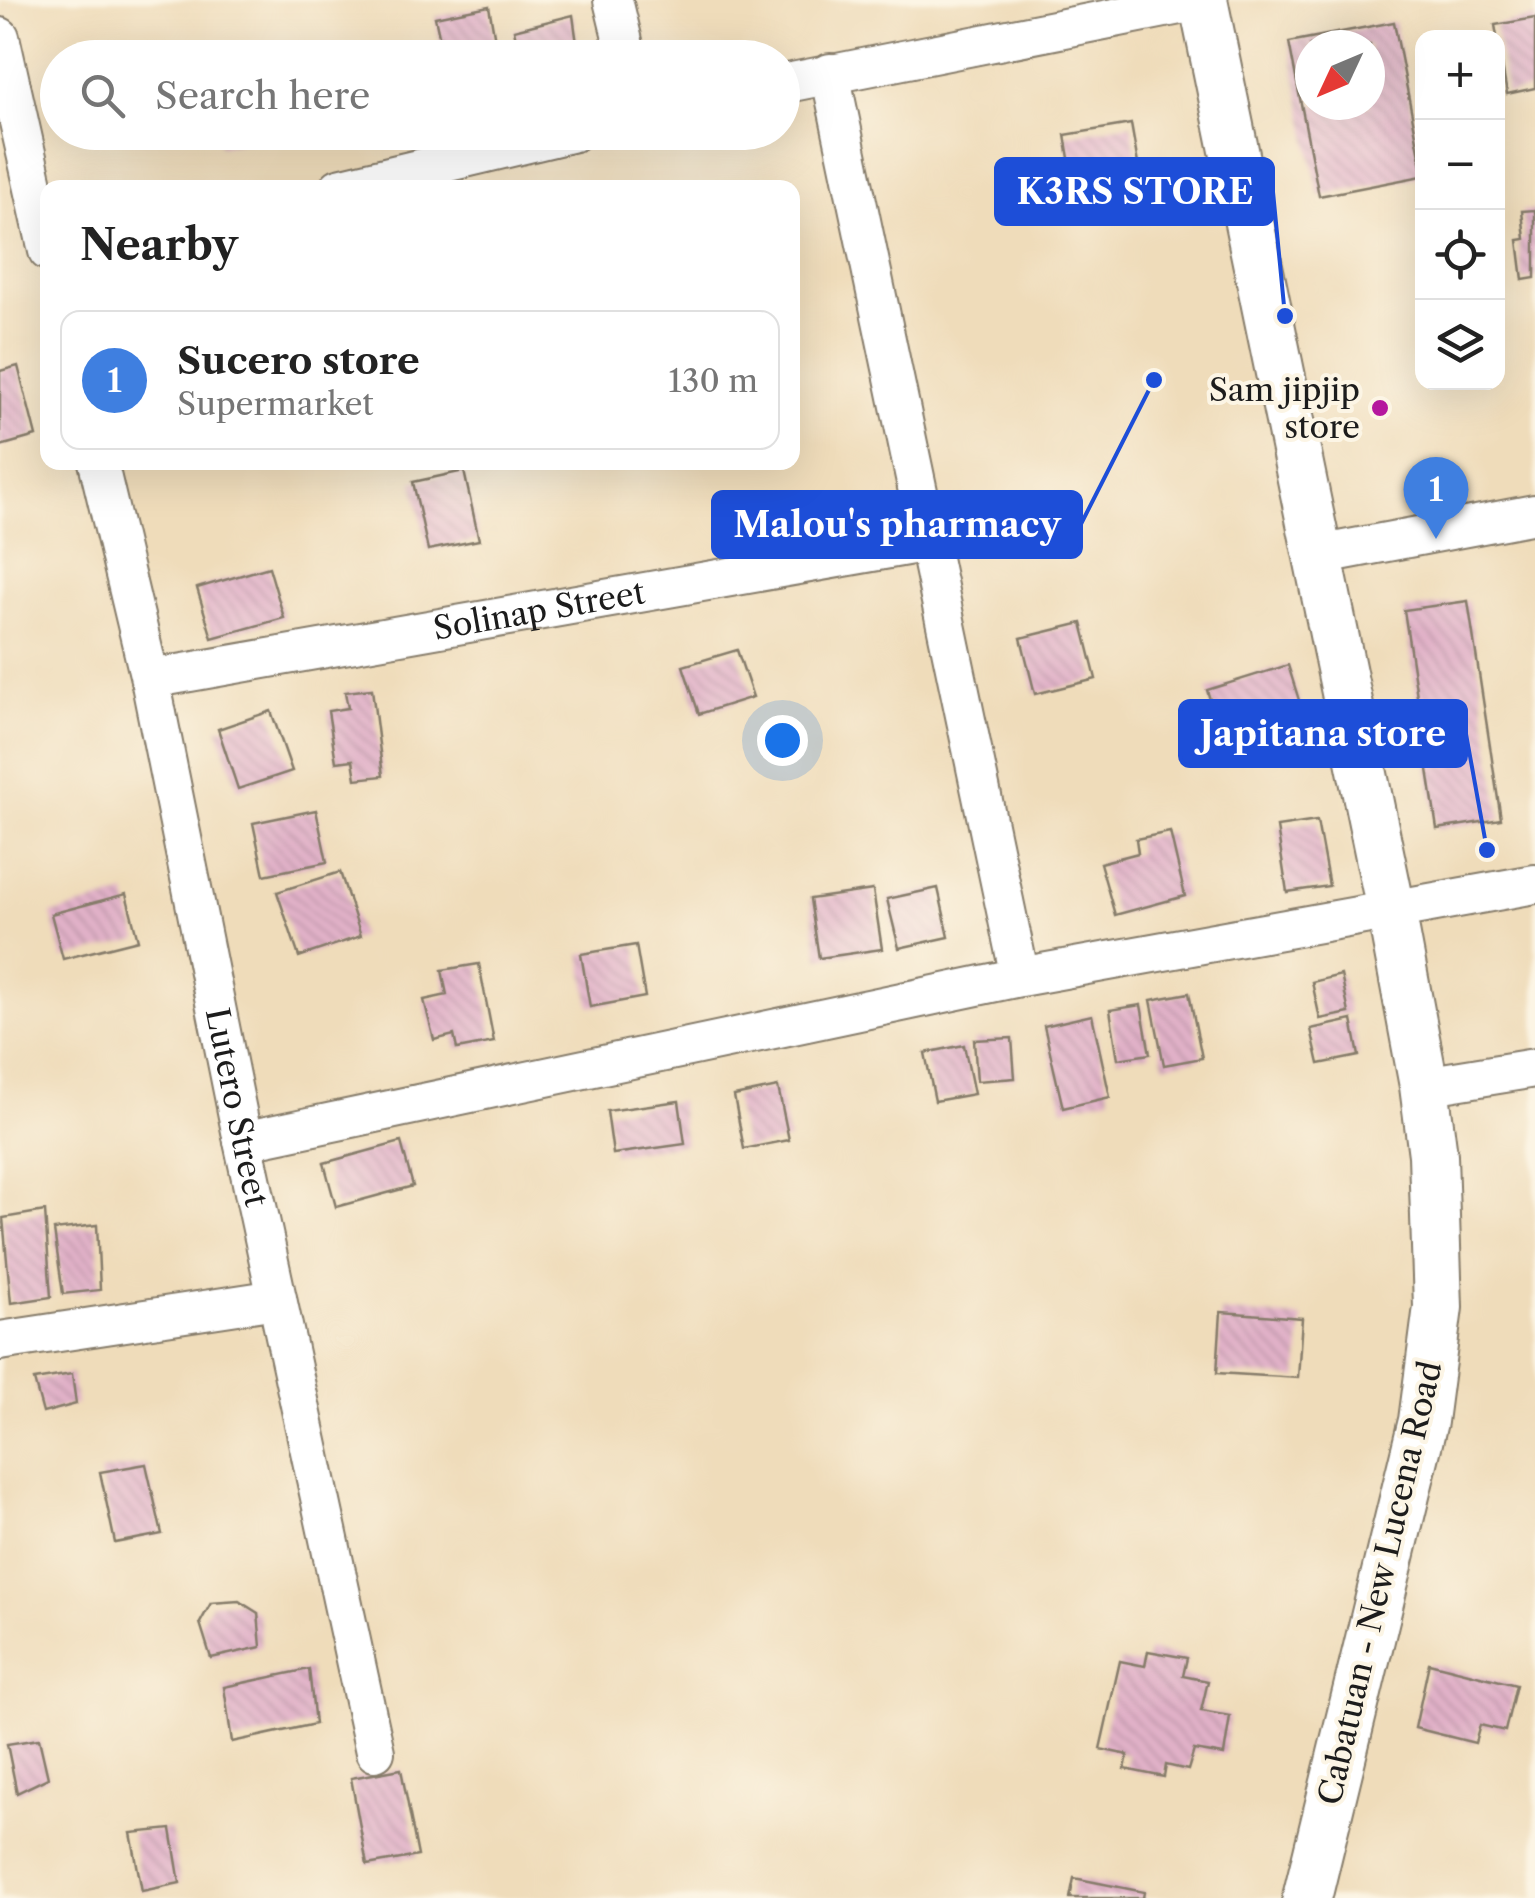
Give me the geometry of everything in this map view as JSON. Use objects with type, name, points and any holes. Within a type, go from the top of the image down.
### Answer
[{"type":"main road","name":"Cabatuan - New Lucena Road","points":[[1204,0],[1391,910],[1433,1154],[1438,1307],[1423,1420],[1307,1898]]},
{"type":"street","points":[[614,0],[622,40]]},
{"type":"street","points":[[800,80],[1204,0]]},
{"type":"street","points":[[0,37],[40,215]]},
{"type":"street","points":[[830,73],[1020,976]]},
{"type":"street","points":[[373,180],[498,150]]},
{"type":"street","name":"Lutero Street","points":[[100,470],[150,678],[243,1141],[374,1752]]},
{"type":"street","points":[[1318,555],[1535,514]]},
{"type":"street","name":"Solinap Street","points":[[150,678],[929,542]]},
{"type":"street","points":[[243,1141],[1020,976],[1535,884]]},
{"type":"street","points":[[1424,1086],[1535,1068]]},
{"type":"street","points":[[0,1340],[276,1299]]},
{"type":"building","points":[[489,6],[495,40],[440,40],[435,17]]},
{"type":"building","points":[[573,15],[576,40],[516,40],[514,30]]},
{"type":"building","points":[[1535,18],[1535,88],[1507,94],[1505,30],[1496,30],[1495,25]]},
{"type":"building","points":[[1394,22],[1415,130],[1415,177],[1319,196],[1304,120],[1385,120],[1385,30],[1352,30]]},
{"type":"building","points":[[1295,41],[1295,73],[1289,42]]},
{"type":"building","points":[[1131,124],[1144,198],[1078,210],[1065,135]]},
{"type":"building","points":[[1535,210],[1535,278],[1523,280],[1518,240],[1525,239],[1522,211]]},
{"type":"building","points":[[18,366],[36,436],[0,446],[0,371]]},
{"type":"building","points":[[464,471],[479,540],[428,550],[413,482]]},
{"type":"building","points":[[269,567],[284,618],[212,638],[197,588]]},
{"type":"building","points":[[1468,601],[1501,819],[1437,829],[1404,610]]},
{"type":"building","points":[[1082,623],[1096,679],[1035,694],[1021,638]]},
{"type":"building","points":[[737,650],[753,697],[699,714],[683,666]]},
{"type":"building","points":[[1288,665],[1307,726],[1226,751],[1207,690]]},
{"type":"building","points":[[372,689],[383,776],[356,779],[353,760],[336,762],[328,711],[348,708],[345,692]]},
{"type":"building","points":[[271,711],[292,771],[238,789],[218,729]]},
{"type":"building","points":[[316,810],[327,862],[264,875],[253,823]]},
{"type":"building","points":[[1317,821],[1329,886],[1287,892],[1277,827]]},
{"type":"building","points":[[1170,832],[1185,896],[1115,915],[1100,863],[1138,853],[1136,839]]},
{"type":"building","points":[[340,872],[361,936],[299,957],[277,892]]},
{"type":"building","points":[[938,888],[949,937],[899,948],[887,899]]},
{"type":"building","points":[[873,890],[882,949],[819,958],[810,899]]},
{"type":"building","points":[[126,894],[138,940],[63,959],[51,914]]},
{"type":"building","points":[[636,945],[645,997],[590,1007],[581,954]]},
{"type":"building","points":[[479,964],[494,1042],[457,1049],[454,1035],[434,1040],[424,1000],[447,995],[442,970]]},
{"type":"building","points":[[1341,975],[1349,1013],[1320,1019],[1312,982]]},
{"type":"building","points":[[1189,993],[1202,1058],[1164,1065],[1151,1000]]},
{"type":"building","points":[[1141,1005],[1150,1054],[1118,1059],[1110,1010]]},
{"type":"building","points":[[1092,1015],[1110,1097],[1063,1108],[1044,1026]]},
{"type":"building","points":[[1352,1020],[1359,1056],[1319,1064],[1311,1029]]},
{"type":"building","points":[[1012,1038],[1015,1078],[977,1081],[974,1040]]},
{"type":"building","points":[[964,1045],[974,1094],[935,1101],[925,1053]]},
{"type":"building","points":[[778,1087],[789,1140],[744,1149],[734,1096]]},
{"type":"building","points":[[679,1101],[685,1144],[613,1154],[607,1111]]},
{"type":"building","points":[[401,1142],[413,1186],[336,1207],[324,1163]]},
{"type":"building","points":[[45,1211],[51,1297],[11,1303],[3,1218]]},
{"type":"building","points":[[97,1225],[100,1290],[63,1294],[54,1230]]},
{"type":"building","points":[[1221,1312],[1302,1318],[1298,1378],[1217,1373]]},
{"type":"building","points":[[72,1374],[76,1404],[43,1413],[34,1380]]},
{"type":"building","points":[[146,1464],[162,1534],[115,1543],[100,1472]]},
{"type":"building","points":[[239,1601],[258,1613],[261,1647],[211,1658],[200,1623],[211,1603]]},
{"type":"building","points":[[1148,1651],[1187,1658],[1183,1676],[1208,1681],[1201,1711],[1230,1716],[1224,1755],[1194,1750],[1188,1770],[1166,1765],[1164,1777],[1125,1769],[1128,1755],[1100,1749],[1120,1661],[1145,1666]]},
{"type":"building","points":[[1429,1663],[1516,1685],[1505,1731],[1480,1725],[1475,1743],[1415,1728]]},
{"type":"building","points":[[309,1669],[315,1724],[232,1742],[224,1687]]},
{"type":"building","points":[[39,1739],[48,1778],[17,1793],[7,1744]]},
{"type":"building","points":[[401,1769],[418,1856],[367,1865],[351,1778]]},
{"type":"building","points":[[171,1829],[180,1883],[142,1891],[131,1833]]},
{"type":"building","points":[[1074,1878],[1144,1892],[1143,1898],[1070,1898]]},
{"type":"place","name":"K3RS STORE","points":[[1285,316]]},
{"type":"place","name":"Malou's pharmacy","points":[[1154,380]]},
{"type":"place","name":"Sam jipjip store","points":[[1380,408]]},
{"type":"place","name":"Sucero store","points":[[1436,539]]},
{"type":"place","name":"Japitana store","points":[[1487,850]]}]
